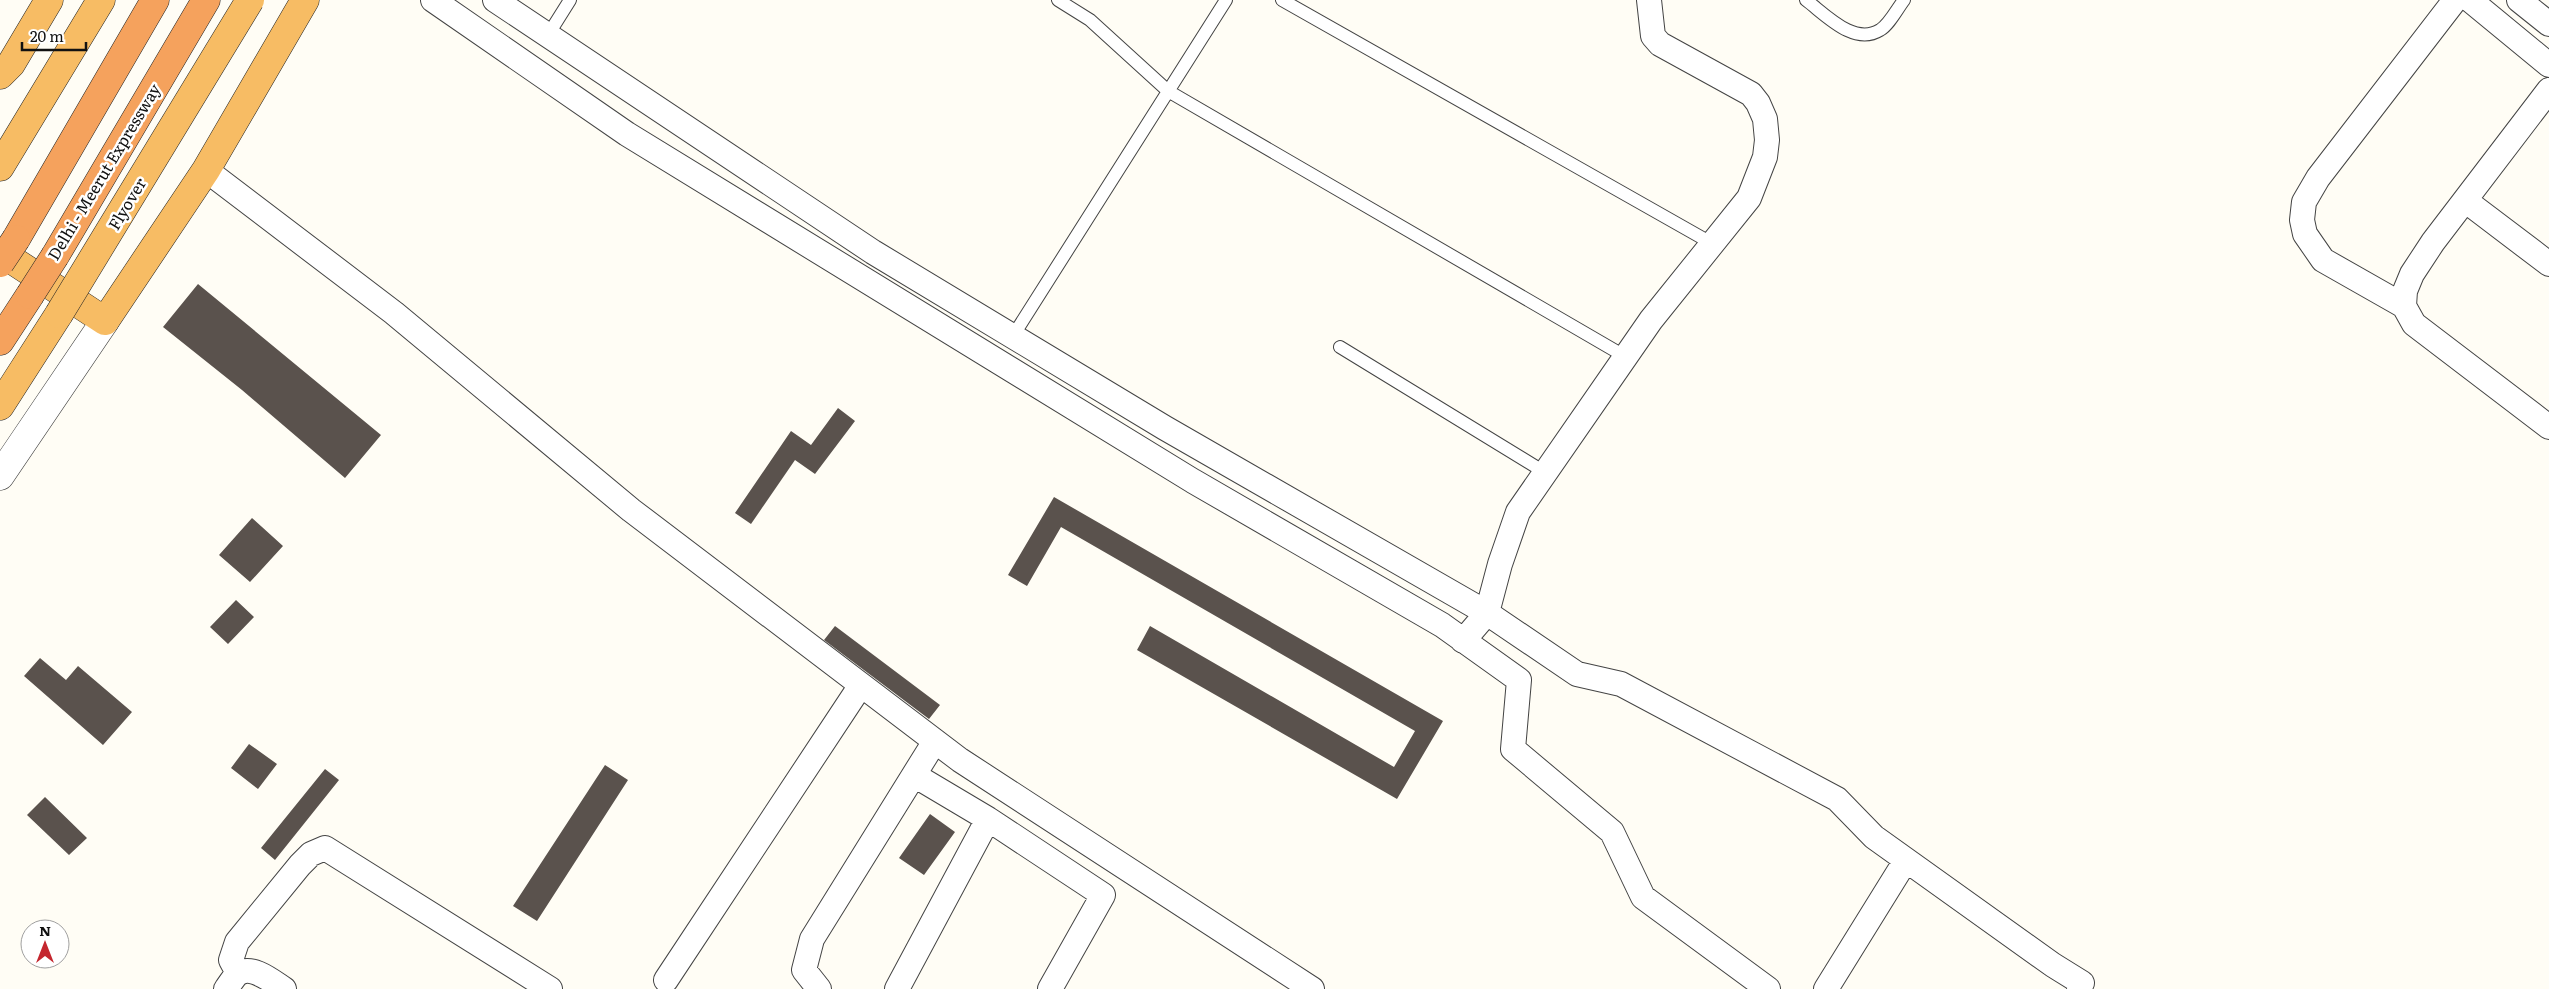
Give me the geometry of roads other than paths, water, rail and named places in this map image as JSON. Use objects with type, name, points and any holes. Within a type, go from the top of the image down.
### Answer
[{"type":"highway","points":[[0,75],[10,64],[49,0]]},
{"type":"highway","points":[[0,167],[101,0]]},
{"type":"highway","points":[[0,263],[8,246],[155,0]]},
{"type":"highway","name":"Delhi - Meerut Expressway","points":[[0,341],[55,256],[206,0]]},
{"type":"highway","name":"Flyover","points":[[0,406],[84,276],[250,0]]},
{"type":"highway","points":[[8,246],[105,321],[206,170],[305,0]]},
{"type":"street","points":[[433,0],[636,139],[1193,481],[1442,625],[1519,680],[1513,749],[1612,832],[1643,897],[1768,989]]},
{"type":"street","points":[[495,0],[873,252],[1165,428],[1487,613],[1577,674],[1621,684],[1837,799],[1874,837],[2052,965],[2082,983],[2079,989]]},
{"type":"street","points":[[1463,641],[1487,613],[1500,564],[1518,512],[1652,320],[1749,198],[1765,158],[1767,140],[1765,119],[1758,103],[1751,94],[1660,44],[1653,36],[1649,0]]},
{"type":"street","points":[[2455,0],[2318,178],[2304,202],[2302,220],[2305,234],[2323,260],[2404,306],[2414,324],[2549,427]]},
{"type":"street","points":[[2470,0],[2549,65]]},
{"type":"street","points":[[2519,0],[2549,24]]},
{"type":"street","points":[[549,80],[570,50]]},
{"type":"street","points":[[2404,306],[2405,292],[2412,274],[2433,242],[2549,90]]},
{"type":"street","points":[[206,170],[394,313],[631,510],[960,760],[1312,989]]},
{"type":"street","points":[[2466,201],[2549,264]]},
{"type":"street","points":[[0,476],[105,321]]},
{"type":"street","points":[[666,980],[861,685]]},
{"type":"street","points":[[818,989],[804,970],[812,939],[935,741]]},
{"type":"street","points":[[914,776],[988,819],[1103,895],[1050,989]]},
{"type":"street","points":[[897,989],[988,819]]},
{"type":"street","points":[[284,989],[257,973],[232,981],[231,960],[237,942],[305,859],[319,849],[325,848],[550,989]]},
{"type":"street","points":[[1826,989],[1906,860]]},
{"type":"lane","points":[[548,35],[570,0]]},
{"type":"lane","points":[[1058,0],[1090,20],[1168,91],[1626,356]]},
{"type":"lane","points":[[1013,336],[1226,0]]},
{"type":"lane","points":[[1282,0],[1713,244]]},
{"type":"lane","points":[[1806,0],[1842,27],[1855,34],[1869,35],[1882,30],[1904,0]]},
{"type":"lane","points":[[1340,347],[1546,473]]}]
